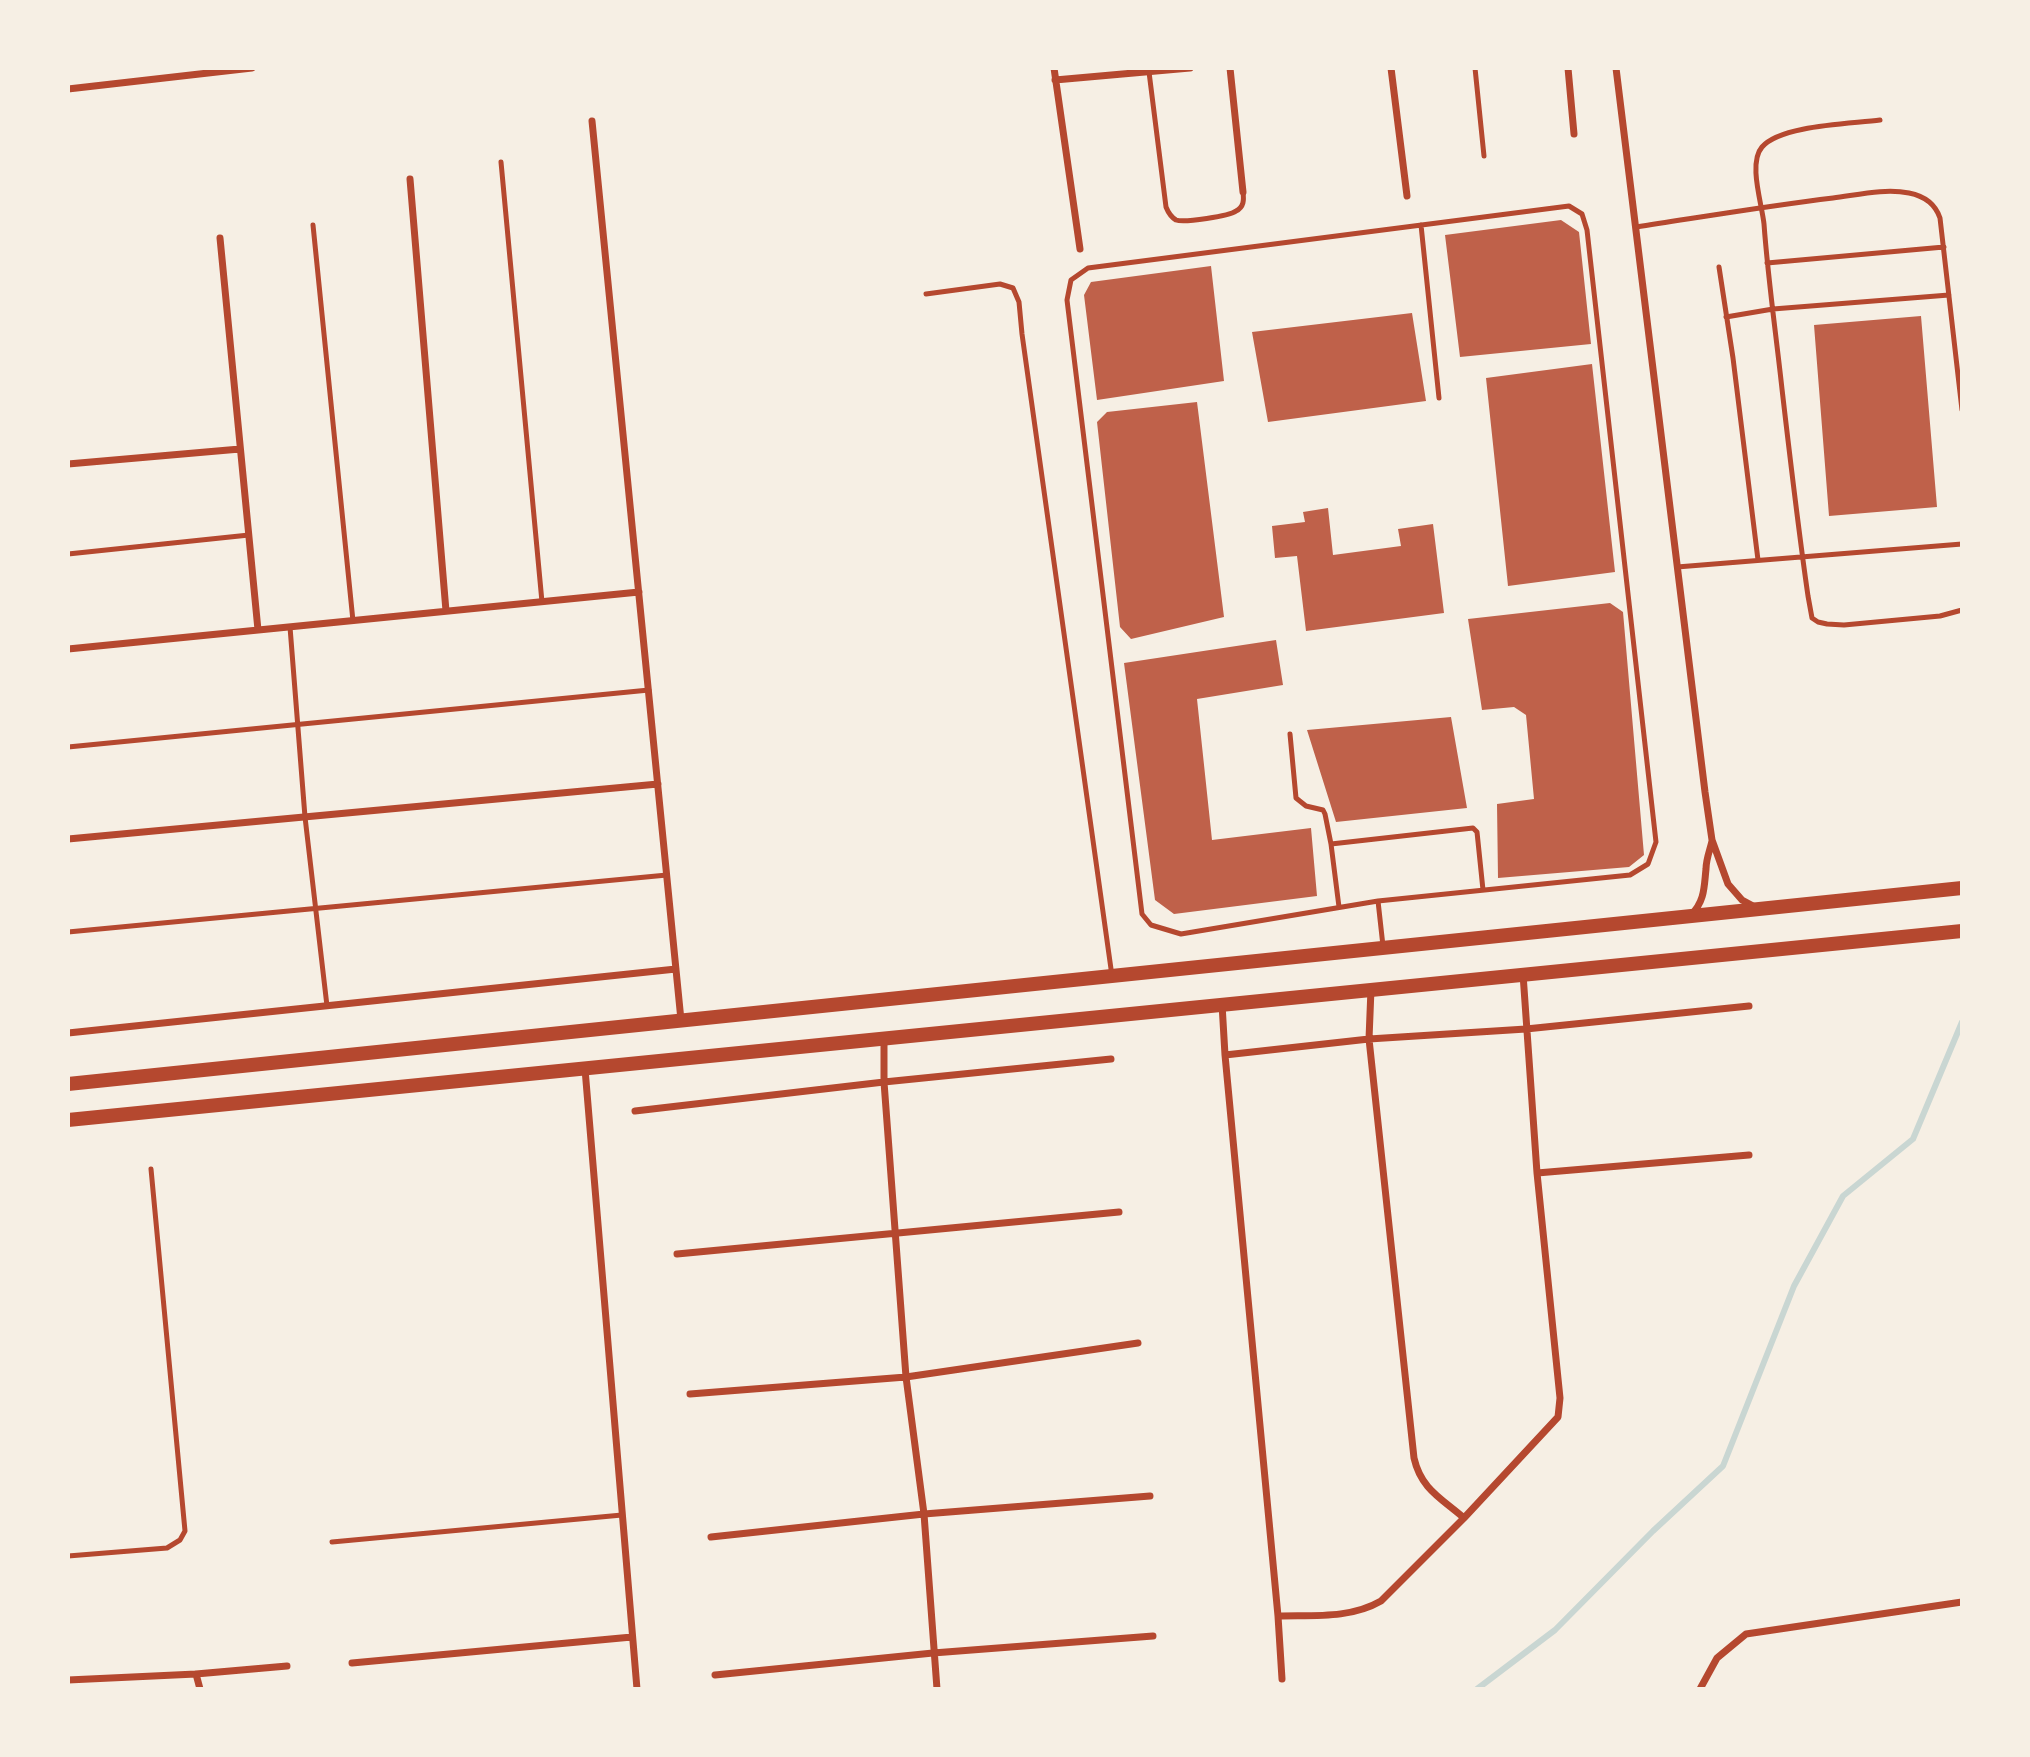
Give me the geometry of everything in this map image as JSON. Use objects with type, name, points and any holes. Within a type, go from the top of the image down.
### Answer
[{"type":"main road","points":[[68,1084],[1962,888]]},
{"type":"main road","points":[[68,1120],[1962,931]]},
{"type":"street","points":[[68,89],[253,68]]},
{"type":"street","points":[[1054,68],[1080,249]]},
{"type":"street","points":[[1055,80],[1190,68]]},
{"type":"street","points":[[1230,68],[1243,192]]},
{"type":"street","points":[[1391,68],[1407,196]]},
{"type":"street","points":[[1568,68],[1574,134]]},
{"type":"street","points":[[1616,68],[1712,840],[1728,884],[1742,900],[1759,909]]},
{"type":"street","points":[[592,121],[681,1020]]},
{"type":"street","points":[[410,179],[446,611]]},
{"type":"street","points":[[220,237],[258,630]]},
{"type":"street","points":[[68,464],[240,449]]},
{"type":"street","points":[[68,649],[639,592]]},
{"type":"street","points":[[68,839],[658,784]]},
{"type":"street","points":[[1691,916],[1699,908],[1703,896],[1712,840]]},
{"type":"street","points":[[68,1034],[676,969]]},
{"type":"street","points":[[1278,1616],[1352,1614],[1381,1601],[1464,1518],[1558,1417],[1560,1398],[1537,1173],[1523,974]]},
{"type":"street","points":[[1371,989],[1369,1039],[1414,1458],[1417,1473],[1423,1483],[1464,1518]]},
{"type":"street","points":[[1222,1004],[1282,1679]]},
{"type":"street","points":[[1225,1055],[1369,1039],[1526,1029],[1749,1006]]},
{"type":"street","points":[[884,1038],[884,1082],[906,1377],[924,1514],[937,1689]]},
{"type":"street","points":[[635,1111],[1111,1059]]},
{"type":"street","points":[[585,1068],[637,1689]]},
{"type":"street","points":[[1537,1173],[1749,1156]]},
{"type":"street","points":[[677,1254],[1119,1212]]},
{"type":"street","points":[[690,1394],[906,1377],[1138,1343]]},
{"type":"street","points":[[711,1537],[924,1514],[1150,1496]]},
{"type":"street","points":[[1700,1689],[1717,1658],[1746,1634],[1962,1602]]},
{"type":"street","points":[[715,1675],[933,1653],[1153,1636]]},
{"type":"street","points":[[352,1663],[632,1637]]},
{"type":"street","points":[[68,1680],[195,1674],[287,1665]]},
{"type":"street","points":[[195,1674],[200,1689]]},
{"type":"lane","points":[[1475,68],[1484,156]]},
{"type":"lane","points":[[1149,72],[1169,215],[1176,220],[1184,220],[1231,214],[1238,211],[1243,204],[1243,192]]},
{"type":"lane","points":[[1880,120],[1795,130],[1770,139],[1760,149],[1755,165],[1802,557],[1812,618],[1818,622],[1844,625],[1940,616],[1962,610]]},
{"type":"lane","points":[[501,162],[542,602]]},
{"type":"lane","points":[[1636,227],[1879,192],[1909,193],[1924,198],[1937,209],[1940,218],[1962,410]]},
{"type":"lane","points":[[1569,206],[1582,214],[1587,230],[1656,842],[1648,864],[1630,875],[1378,901],[1181,934],[1151,925],[1142,915],[1067,300],[1071,280],[1088,268],[1421,225],[1569,206]]},
{"type":"lane","points":[[313,225],[353,621]]},
{"type":"lane","points":[[1421,225],[1440,398]]},
{"type":"lane","points":[[1767,263],[1944,247]]},
{"type":"lane","points":[[1718,267],[1758,560]]},
{"type":"lane","points":[[926,294],[1000,284],[1013,288],[1019,302],[1021,334],[1112,976]]},
{"type":"lane","points":[[1726,317],[1773,309],[1949,295]]},
{"type":"lane","points":[[68,554],[249,535]]},
{"type":"lane","points":[[1677,567],[1962,544]]},
{"type":"lane","points":[[290,627],[305,817],[327,1006]]},
{"type":"lane","points":[[68,747],[649,690]]},
{"type":"lane","points":[[1290,734],[1296,798],[1306,806],[1323,810],[1331,844],[1339,907]]},
{"type":"lane","points":[[1331,844],[1473,828],[1477,832],[1483,890]]},
{"type":"lane","points":[[68,932],[667,875]]},
{"type":"lane","points":[[1378,901],[1383,947]]},
{"type":"lane","points":[[68,1556],[167,1548],[180,1540],[185,1531],[151,1169]]},
{"type":"lane","points":[[332,1542],[622,1516]]},
{"type":"building","points":[[1561,220],[1579,232],[1591,344],[1460,357],[1445,235]]},
{"type":"building","points":[[1211,266],[1224,381],[1097,400],[1084,295],[1091,282]]},
{"type":"building","points":[[1412,313],[1426,401],[1268,422],[1252,332]]},
{"type":"building","points":[[1921,316],[1937,507],[1829,516],[1814,325]]},
{"type":"building","points":[[1592,364],[1615,572],[1508,586],[1486,378]]},
{"type":"building","points":[[1197,402],[1224,617],[1131,639],[1120,627],[1097,422],[1107,412]]},
{"type":"building","points":[[1328,508],[1333,555],[1401,546],[1398,529],[1433,524],[1444,613],[1306,631],[1297,556],[1275,558],[1272,526],[1305,522],[1303,512]]},
{"type":"building","points":[[1610,603],[1623,612],[1644,855],[1629,867],[1498,878],[1497,804],[1534,799],[1526,715],[1514,707],[1482,710],[1468,619]]},
{"type":"building","points":[[1276,640],[1283,685],[1197,699],[1212,840],[1311,828],[1317,896],[1174,914],[1155,900],[1124,663]]},
{"type":"building","points":[[1451,717],[1467,808],[1336,822],[1307,730]]},
{"type":"waterway","points":[[1477,1689],[1555,1630],[1653,1531],[1723,1466],[1794,1286],[1843,1196],[1913,1139],[1962,1022]]}]
